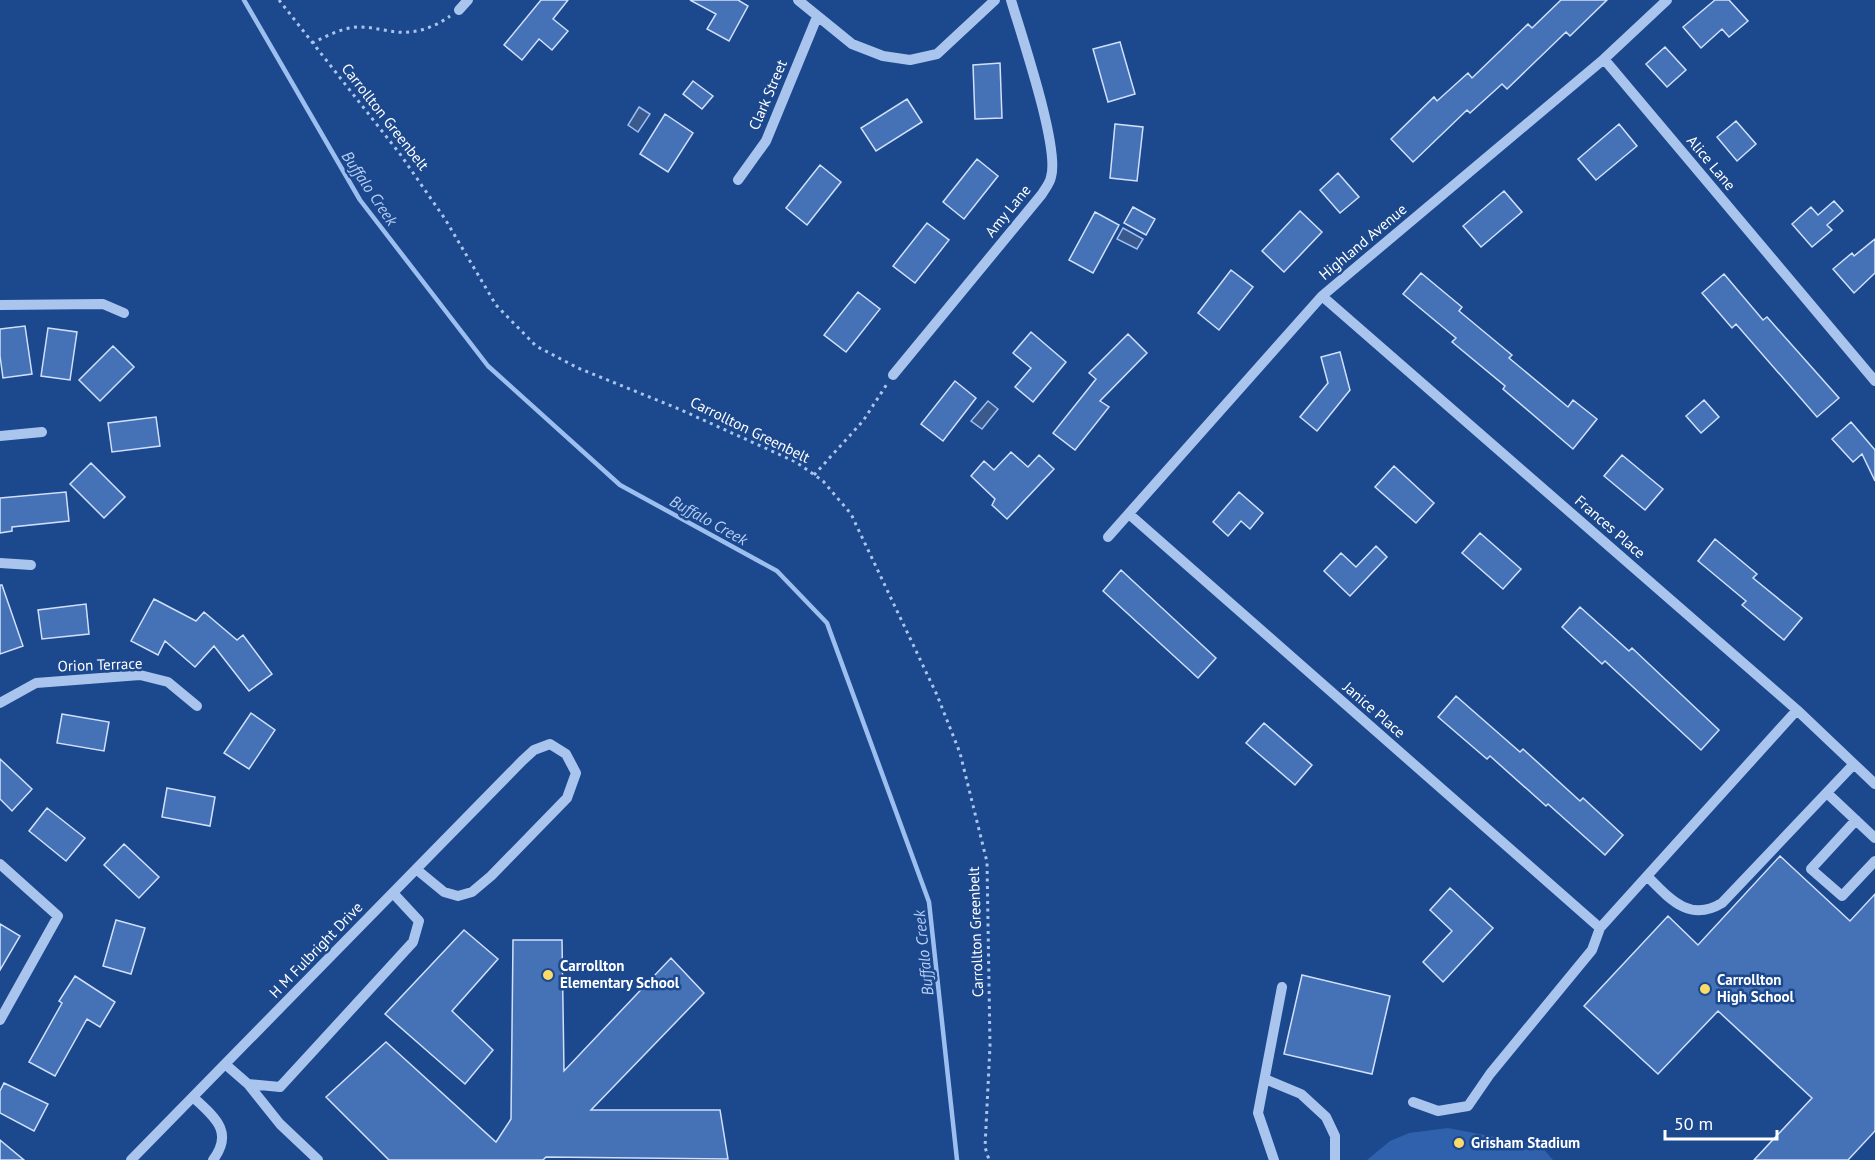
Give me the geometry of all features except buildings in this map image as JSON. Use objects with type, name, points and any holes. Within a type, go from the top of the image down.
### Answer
[{"type":"street","points":[[459,10],[468,0]]},
{"type":"street","points":[[798,0],[852,44],[884,56],[910,60],[937,54],[995,0]]},
{"type":"street","name":"Amy Lane","points":[[893,375],[1042,194],[1052,176],[1047,125],[1011,0]]},
{"type":"street","name":"Highland Avenue","points":[[1108,537],[1322,296],[1604,59],[1667,0]]},
{"type":"street","name":"Clark Street","points":[[738,180],[766,141],[817,17]]},
{"type":"street","name":"Alice Lane","points":[[1604,59],[1875,381]]},
{"type":"street","name":"Frances Place","points":[[1322,296],[1797,710],[1875,784]]},
{"type":"street","points":[[0,305],[103,304],[124,313]]},
{"type":"street","points":[[0,436],[42,432]]},
{"type":"street","name":"Janice Place","points":[[1129,514],[1600,928]]},
{"type":"street","points":[[0,563],[31,565]]},
{"type":"street","name":"Orion Terrace","points":[[0,703],[36,683],[140,675],[168,682],[197,706]]},
{"type":"street","points":[[1413,1102],[1438,1111],[1468,1106],[1490,1074],[1592,950],[1600,928],[1797,710]]},
{"type":"street","name":"H M Fulbright Drive","points":[[131,1160],[393,893],[416,869],[522,761],[534,750],[550,744],[566,754],[576,773],[567,798],[491,876],[472,892],[458,896],[444,892],[416,869]]},
{"type":"street","points":[[1647,876],[1674,903],[1689,909],[1711,910],[1722,903],[1853,765]]},
{"type":"street","points":[[1827,793],[1875,838]]},
{"type":"street","points":[[1856,820],[1811,869],[1842,896],[1875,861]]},
{"type":"street","points":[[0,864],[58,916],[0,1020]]},
{"type":"street","points":[[248,1084],[279,1087],[413,942],[419,921],[393,893]]},
{"type":"street","points":[[1274,1160],[1258,1113],[1282,987]]},
{"type":"street","points":[[225,1064],[248,1084],[280,1124],[318,1160]]},
{"type":"street","points":[[1265,1079],[1301,1094],[1326,1117],[1335,1136],[1335,1160]]},
{"type":"street","points":[[193,1097],[222,1129],[223,1140],[213,1160]]},
{"type":"path","name":"Carrollton Greenbelt","points":[[279,0],[400,154],[445,219],[496,305],[537,346],[578,368],[679,409],[796,462],[823,481],[851,514],[937,695],[960,753],[987,862],[991,1035],[985,1147],[989,1160]]},
{"type":"path","points":[[312,43],[337,32],[360,27],[399,33],[420,31],[440,23],[459,10]]},
{"type":"path","points":[[814,475],[863,421],[893,375]]},
{"type":"shaded area","points":[[639,107],[650,114],[638,132],[628,125]]},
{"type":"shaded area","points":[[1123,228],[1143,239],[1137,249],[1117,239]]},
{"type":"shaded area","points":[[988,401],[998,409],[982,429],[971,421]]},
{"type":"shaded area","name":"Grisham Stadium","points":[[1448,1128],[1541,1146],[1553,1160],[1367,1160],[1390,1141],[1409,1133]]},
{"type":"waterway","name":"Buffalo Creek","points":[[244,0],[360,200],[488,366],[620,485],[777,571],[827,623],[929,902],[957,1160]]},
{"type":"place","name":"Carrollton Elementary School","points":[[548,975]]},
{"type":"place","name":"Carrollton High School","points":[[1705,989]]},
{"type":"place","name":"Grisham Stadium","points":[[1459,1143]]}]
